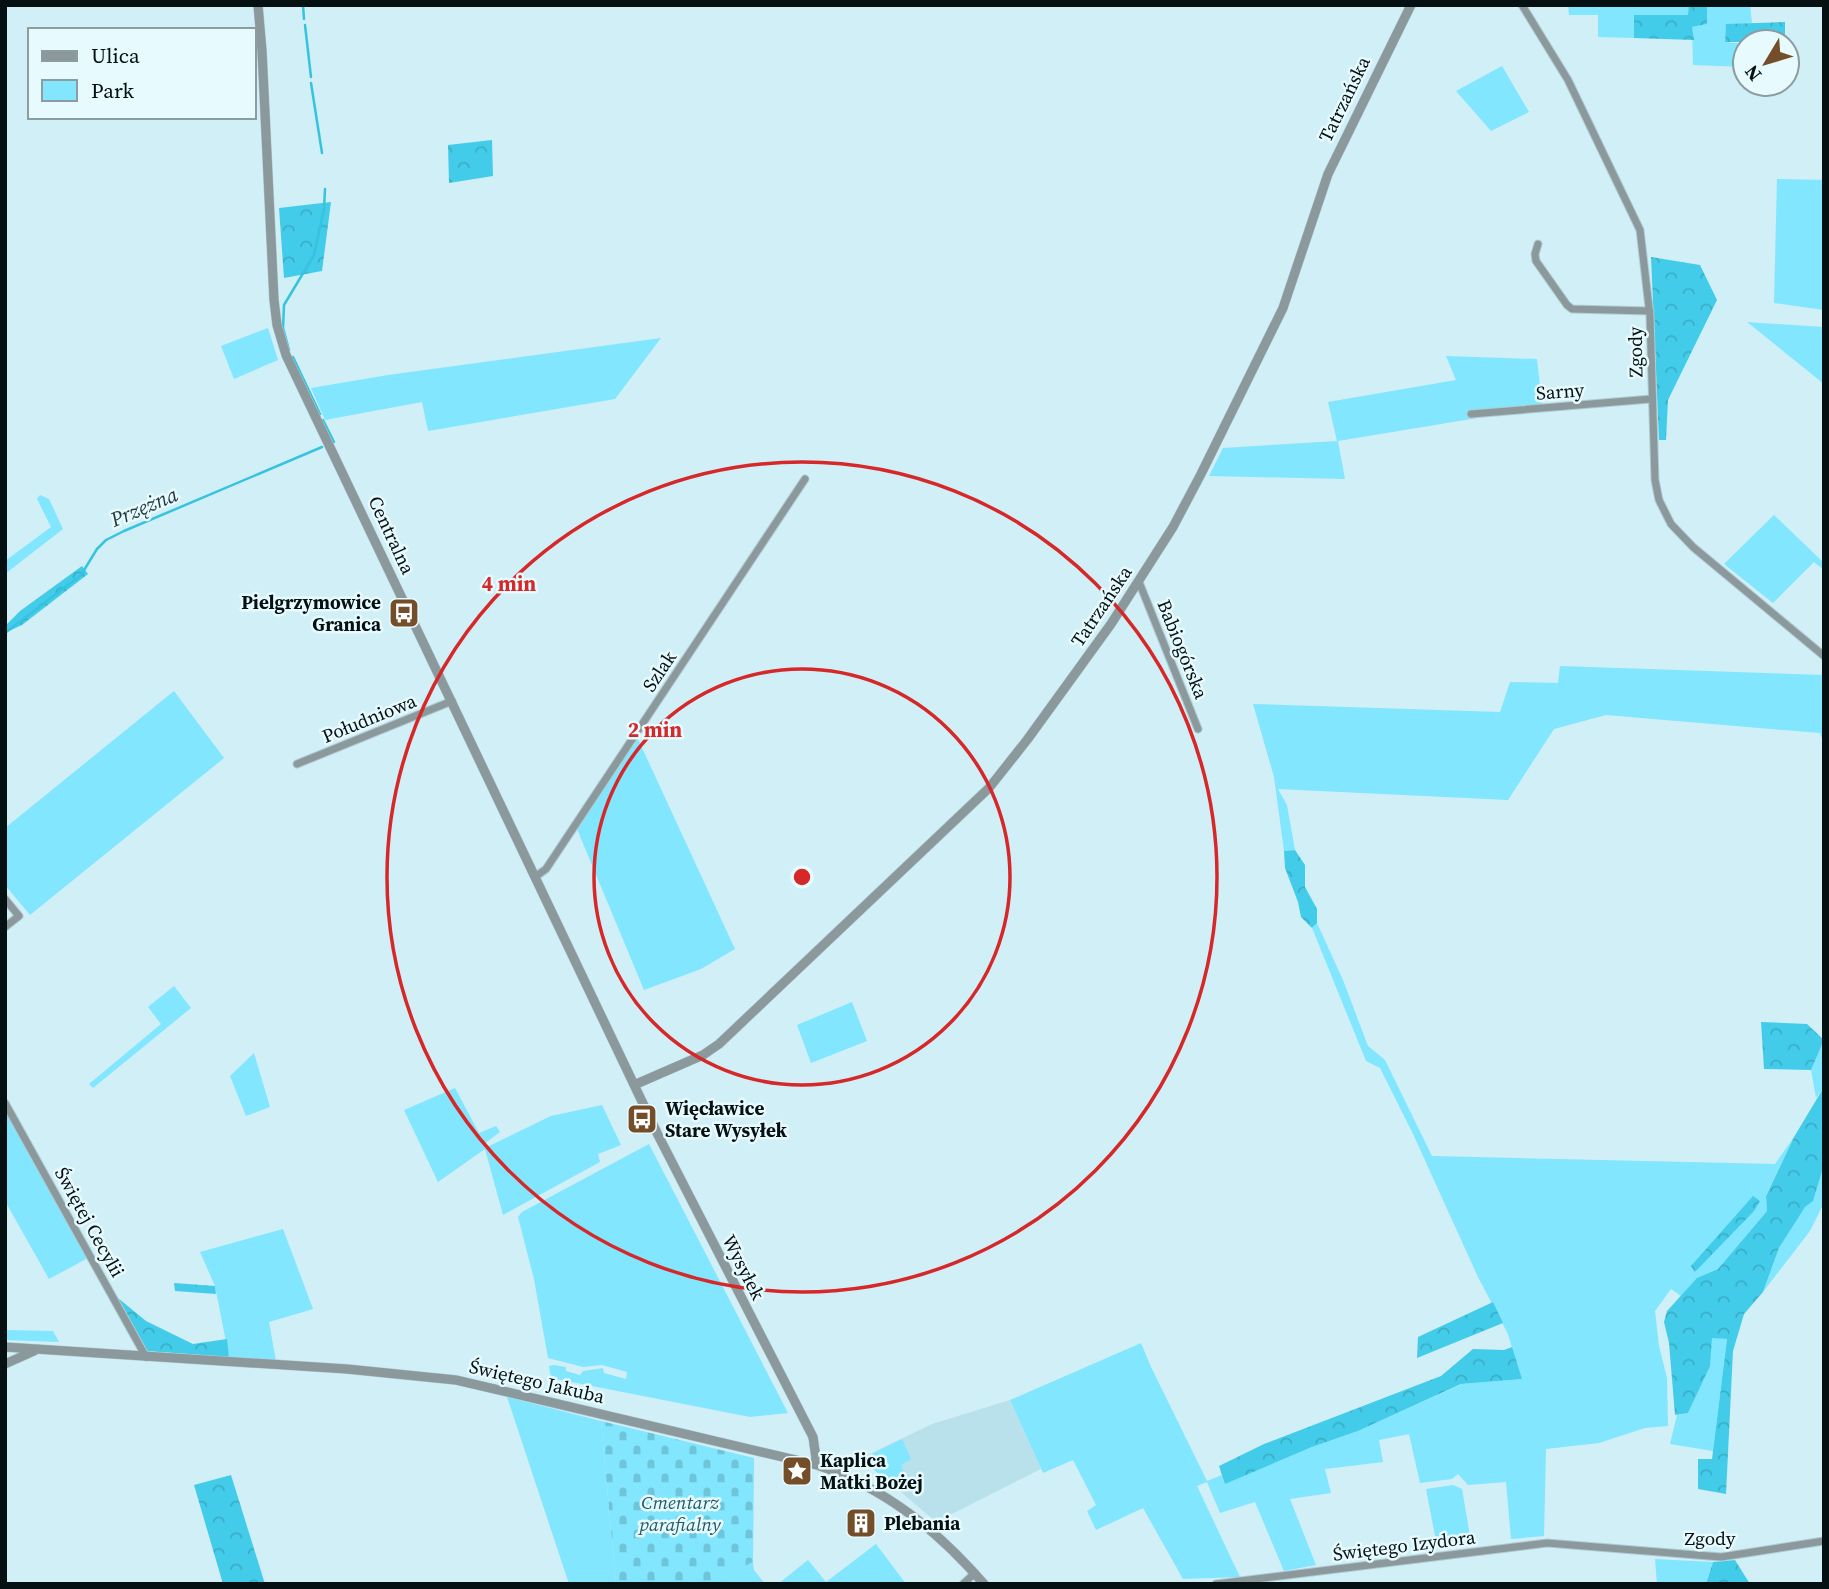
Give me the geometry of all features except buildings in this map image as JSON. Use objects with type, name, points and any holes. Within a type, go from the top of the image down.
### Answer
[{"type":"street","name":"Centralna","points":[[258,5],[274,300],[277,325],[286,355],[634,1085]]},
{"type":"street","name":"Tatrzańska","points":[[634,1085],[703,1055],[719,1044],[989,788],[1083,664],[1139,582],[1195,485],[1272,333],[1294,279],[1328,174],[1411,5]]},
{"type":"street","name":"Zgody","points":[[1522,5],[1568,80],[1640,230],[1650,311],[1651,399],[1655,480],[1659,500],[1671,524],[1722,573],[1824,656]]},
{"type":"street","points":[[1538,244],[1536,261],[1572,309],[1650,311]]},
{"type":"street","name":"Sarny","points":[[1471,414],[1651,399]]},
{"type":"street","name":"Szlak","points":[[535,877],[545,869],[805,479]]},
{"type":"street","name":"Babiogórska","points":[[1139,582],[1198,729]]},
{"type":"street","name":"Południowa","points":[[297,764],[452,701]]},
{"type":"street","points":[[5,899],[19,916],[5,927]]},
{"type":"street","name":"Wysyłek","points":[[634,1085],[813,1437],[817,1465]]},
{"type":"street","name":"Świętej Cecylii","points":[[5,1103],[146,1357]]},
{"type":"street","name":"Świętego Jakuba","points":[[5,1347],[347,1369],[456,1380],[817,1465],[851,1477],[905,1510],[963,1559],[984,1584]]},
{"type":"street","points":[[6,1361],[36,1350]]},
{"type":"street","name":"Zgody","points":[[1596,1546],[1721,1557],[1824,1541]]},
{"type":"street","name":"Świętego Izydora","points":[[1216,1584],[1252,1582],[1547,1543],[1596,1546]]},
{"type":"street","points":[[963,1584],[975,1573]]},
{"type":"shaded area","points":[[1010,1400],[1041,1469],[936,1522],[861,1458],[932,1424]]},
{"type":"green space","points":[[1568,5],[1689,5],[1689,15],[1635,15],[1634,38],[1598,37],[1598,15],[1569,15]]},
{"type":"green space","points":[[1689,5],[1707,5],[1707,24],[1692,27],[1694,40],[1634,38],[1634,15],[1688,15]]},
{"type":"green space","points":[[1707,5],[1750,5],[1752,23],[1726,25],[1725,42],[1731,43],[1731,66],[1693,65],[1692,27],[1707,24]]},
{"type":"green space","points":[[1785,22],[1785,28],[1731,28],[1731,42],[1725,42],[1726,24]]},
{"type":"green space","points":[[1502,66],[1529,112],[1491,131],[1456,91]]},
{"type":"green space","points":[[492,140],[493,176],[449,183],[448,145]]},
{"type":"green space","points":[[1777,179],[1824,180],[1824,310],[1774,303]]},
{"type":"green space","points":[[331,202],[322,271],[284,278],[279,208]]},
{"type":"green space","points":[[1651,257],[1700,265],[1717,300],[1668,400],[1666,440],[1659,440]]},
{"type":"green space","points":[[1747,322],[1824,327],[1824,384]]},
{"type":"green space","points":[[268,328],[278,360],[234,379],[221,346]]},
{"type":"green space","points":[[661,338],[615,399],[428,431],[422,402],[325,420],[311,388],[388,375]]},
{"type":"green space","points":[[1446,356],[1537,359],[1542,404],[1476,410],[1477,418],[1338,441],[1345,479],[1209,476],[1223,448],[1337,441],[1328,402],[1456,380]]},
{"type":"green space","points":[[40,495],[49,499],[63,529],[5,574],[5,561],[51,527],[37,499]]},
{"type":"green space","points":[[1774,515],[1824,563],[1824,570],[1814,562],[1773,603],[1724,564]]},
{"type":"green space","points":[[82,566],[88,574],[22,625],[7,632],[5,626],[20,611]]},
{"type":"green space","points":[[1560,666],[1824,675],[1824,744],[1820,733],[1606,715],[1554,729],[1508,800],[1278,789],[1287,805],[1295,850],[1284,851],[1274,777],[1253,704],[1500,712],[1510,682],[1558,683]]},
{"type":"green space","points":[[174,691],[224,758],[30,915],[5,885],[5,828]]},
{"type":"green space","points":[[637,737],[735,949],[701,969],[644,990],[577,829]]},
{"type":"green space","points":[[1295,850],[1305,865],[1305,887],[1317,909],[1317,923],[1312,928],[1301,917],[1285,868],[1284,851]]},
{"type":"green space","points":[[1317,923],[1343,980],[1368,1046],[1385,1060],[1432,1156],[1775,1164],[1794,1137],[1766,1195],[1767,1211],[1718,1269],[1698,1278],[1681,1296],[1671,1289],[1655,1311],[1659,1346],[1667,1378],[1668,1426],[1645,1428],[1599,1443],[1546,1449],[1544,1536],[1511,1539],[1506,1482],[1468,1485],[1458,1474],[1452,1479],[1420,1483],[1409,1434],[1379,1440],[1383,1462],[1325,1469],[1331,1493],[1290,1499],[1316,1565],[1284,1571],[1255,1502],[1220,1513],[1207,1482],[1197,1486],[1240,1577],[1183,1579],[1143,1508],[1096,1530],[1087,1511],[1096,1505],[1073,1460],[1043,1473],[1010,1400],[1141,1343],[1207,1481],[1222,1475],[1225,1483],[1358,1431],[1462,1384],[1521,1379],[1508,1334],[1478,1277],[1413,1134],[1380,1068],[1366,1061],[1312,928]]},
{"type":"green space","points":[[174,986],[191,1008],[93,1088],[89,1084],[161,1024],[148,1007]]},
{"type":"green space","points":[[852,1002],[867,1041],[811,1063],[797,1025]]},
{"type":"green space","points":[[1761,1022],[1807,1024],[1824,1040],[1811,1070],[1764,1069]]},
{"type":"green space","points":[[1824,1040],[1824,1087],[1816,1098],[1811,1070]]},
{"type":"green space","points":[[254,1053],[270,1107],[246,1116],[230,1076]]},
{"type":"green space","points":[[1824,1087],[1824,1165],[1813,1201],[1805,1207],[1779,1248],[1763,1292],[1744,1314],[1733,1351],[1726,1494],[1698,1489],[1698,1459],[1712,1459],[1727,1339],[1712,1338],[1710,1366],[1688,1413],[1675,1415],[1669,1343],[1664,1322],[1667,1311],[1697,1278],[1718,1269],[1767,1211],[1766,1196],[1794,1137]]},
{"type":"green space","points":[[455,1088],[479,1133],[496,1126],[500,1132],[484,1144],[485,1148],[551,1116],[602,1105],[621,1145],[598,1154],[600,1162],[503,1215],[485,1149],[438,1182],[404,1110]]},
{"type":"green space","points":[[5,1112],[88,1258],[49,1279],[5,1201]]},
{"type":"green space","points":[[649,1144],[788,1413],[750,1417],[551,1378],[549,1366],[554,1365],[566,1367],[566,1371],[580,1375],[583,1371],[603,1368],[604,1373],[626,1379],[627,1372],[602,1365],[583,1367],[548,1358],[534,1279],[518,1217],[522,1212]]},
{"type":"green space","points":[[1824,1165],[1824,1203],[1810,1231],[1763,1292],[1779,1248],[1805,1206],[1813,1201]]},
{"type":"green space","points":[[1753,1196],[1760,1201],[1754,1211],[1695,1272],[1691,1266]]},
{"type":"green space","points":[[283,1229],[313,1309],[269,1322],[276,1361],[229,1357],[215,1286],[200,1252]]},
{"type":"green space","points":[[174,1283],[215,1286],[216,1294],[175,1291]]},
{"type":"green space","points":[[118,1298],[146,1321],[193,1344],[227,1339],[229,1357],[146,1351]]},
{"type":"green space","points":[[1493,1302],[1503,1323],[1417,1358],[1418,1337]]},
{"type":"green space","points":[[5,1330],[53,1331],[59,1342],[6,1340]]},
{"type":"green space","points":[[1712,1337],[1727,1339],[1713,1451],[1670,1444],[1677,1415],[1688,1413],[1709,1366]]},
{"type":"green space","points":[[1512,1347],[1522,1379],[1461,1384],[1358,1431],[1312,1447],[1225,1484],[1219,1466],[1264,1444],[1441,1376],[1473,1349],[1504,1350]]},
{"type":"green space","points":[[507,1397],[601,1421],[616,1584],[569,1584]]},
{"type":"green space","name":"Cmentarz parafialny","points":[[601,1421],[754,1458],[753,1562],[709,1584],[616,1584]]},
{"type":"green space","points":[[902,1439],[911,1459],[901,1465],[909,1481],[896,1489],[862,1459]]},
{"type":"green space","points":[[231,1475],[265,1584],[223,1584],[194,1485]]},
{"type":"green space","points":[[1453,1485],[1462,1489],[1471,1542],[1437,1546],[1426,1489]]},
{"type":"green space","points":[[876,1544],[906,1584],[778,1584],[808,1560],[826,1582]]},
{"type":"green space","points":[[1655,1559],[1713,1562],[1706,1584],[1657,1584]]},
{"type":"green space","points":[[1735,1560],[1750,1584],[1706,1584],[1713,1562]]},
{"type":"green space","points":[[753,1562],[754,1570],[765,1584],[716,1584],[714,1581]]},
{"type":"waterway","name":"Przężna","points":[[303,5],[304,19]]},
{"type":"waterway","name":"Przężna","points":[[305,25],[311,77]]},
{"type":"waterway","name":"Przężna","points":[[311,83],[322,153]]},
{"type":"waterway","name":"Przężna","points":[[289,350],[283,328],[284,305],[314,255],[324,209],[325,189]]},
{"type":"waterway","name":"Przężna","points":[[293,357],[320,414]]},
{"type":"waterway","name":"Przężna","points":[[323,420],[334,442]]},
{"type":"waterway","name":"Przężna","points":[[5,633],[81,575],[106,540],[322,447]]},
{"type":"place","name":"Pielgrzymowice Granica","points":[[404,613]]},
{"type":"place","name":"Więcławice Stare Wysyłek","points":[[642,1119]]},
{"type":"place","name":"Kaplica Matki Bożej","points":[[797,1471]]},
{"type":"place","name":"Plebania","points":[[861,1523]]}]
